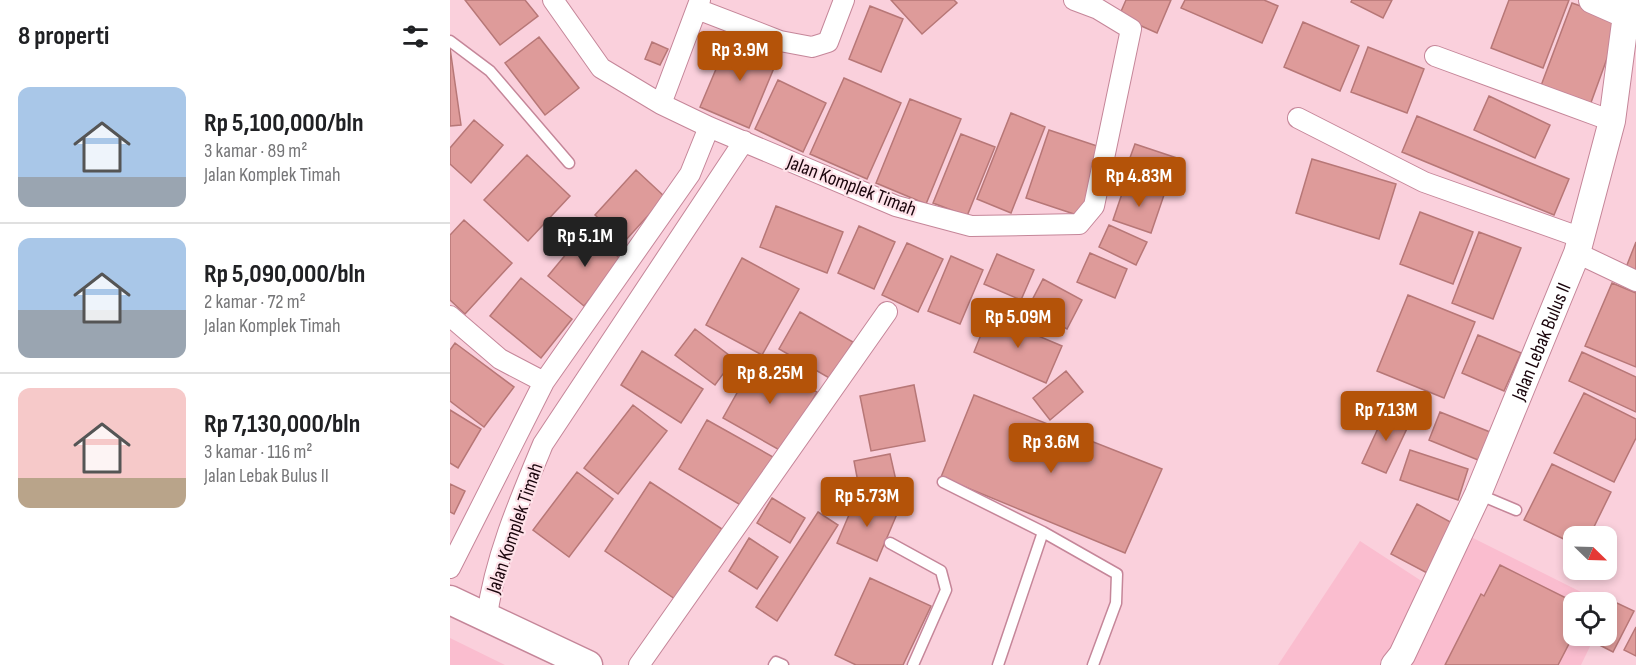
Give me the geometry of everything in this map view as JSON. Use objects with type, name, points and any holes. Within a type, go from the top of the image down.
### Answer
[{"type":"main road","points":[[450,600],[588,665]]},
{"type":"street","name":"Jalan Komplek Timah","points":[[553,0],[601,68],[661,104],[709,127],[896,206],[971,226],[1080,224],[1094,206],[1131,29],[1100,4],[1074,0]]},
{"type":"street","points":[[661,104],[699,5],[780,41],[812,47],[828,42],[844,0]]},
{"type":"street","points":[[1593,0],[1632,4]]},
{"type":"street","name":"Jalan Lebak Bulus II","points":[[1394,665],[1402,655],[1478,494],[1580,246],[1612,121],[1632,4]]},
{"type":"street","points":[[1435,56],[1612,121]]},
{"type":"street","points":[[1298,118],[1424,182],[1580,246],[1636,281]]},
{"type":"street","name":"Jalan Komplek Timah","points":[[450,568],[544,382],[690,174],[709,127]]},
{"type":"street","name":"Jalan Komplek Timah","points":[[487,616],[492,582],[525,486],[543,444],[744,141]]},
{"type":"street","points":[[690,174],[713,187]]},
{"type":"street","points":[[639,665],[887,312]]},
{"type":"street","points":[[450,316],[500,359],[544,382]]},
{"type":"lane","points":[[450,41],[490,71],[569,163]]},
{"type":"lane","points":[[944,482],[1043,532],[1117,574],[1116,603],[1094,665]]},
{"type":"lane","points":[[1478,494],[1516,510]]},
{"type":"lane","points":[[998,665],[1043,532]]},
{"type":"lane","points":[[890,543],[941,572],[946,590],[913,665]]},
{"type":"lane","points":[[774,665],[776,662],[783,665]]},
{"type":"shaded area","points":[[1469,536],[1581,592],[1563,592],[1563,646],[1590,646],[1581,665],[1278,665],[1360,541],[1440,593]]},
{"type":"shaded area","points":[[450,638],[505,665],[450,665]]},
{"type":"building","points":[[465,0],[525,0],[538,16],[500,45]]},
{"type":"building","points":[[891,0],[954,0],[957,3],[922,34]]},
{"type":"building","points":[[1126,0],[1171,0],[1157,33],[1119,16]]},
{"type":"building","points":[[1185,0],[1264,0],[1278,6],[1262,43],[1181,8]]},
{"type":"building","points":[[1352,0],[1392,0],[1383,18],[1351,2]]},
{"type":"building","points":[[1509,0],[1569,0],[1543,68],[1491,48]]},
{"type":"building","points":[[1572,3],[1621,20],[1589,108],[1539,91]]},
{"type":"building","points":[[870,6],[903,19],[881,72],[849,59]]},
{"type":"building","points":[[1303,22],[1359,46],[1340,91],[1284,67]]},
{"type":"building","points":[[730,36],[779,56],[749,128],[700,107]]},
{"type":"building","points":[[539,37],[579,88],[545,115],[505,63]]},
{"type":"building","points":[[652,42],[668,49],[660,65],[645,59]]},
{"type":"building","points":[[1368,47],[1424,69],[1407,113],[1351,92]]},
{"type":"building","points":[[450,48],[461,125],[450,126]]},
{"type":"building","points":[[844,78],[901,103],[867,179],[810,154]]},
{"type":"building","points":[[778,80],[826,103],[803,152],[755,129]]},
{"type":"building","points":[[1489,96],[1550,125],[1535,158],[1474,130]]},
{"type":"building","points":[[910,99],[961,119],[926,204],[876,183]]},
{"type":"building","points":[[1011,113],[1045,127],[1011,213],[977,199]]},
{"type":"building","points":[[1417,116],[1569,179],[1554,215],[1402,152]]},
{"type":"building","points":[[474,120],[503,145],[471,183],[450,164],[450,148]]},
{"type":"building","points":[[1049,130],[1103,148],[1080,216],[1026,198]]},
{"type":"building","points":[[961,134],[995,147],[967,216],[933,203]]},
{"type":"building","points":[[1135,144],[1177,158],[1166,189],[1124,174]]},
{"type":"building","points":[[527,155],[570,196],[528,241],[484,200]]},
{"type":"building","points":[[1312,159],[1396,184],[1379,239],[1296,213]]},
{"type":"building","points":[[636,170],[665,197],[624,242],[595,215]]},
{"type":"building","points":[[1126,182],[1164,195],[1151,233],[1113,220]]},
{"type":"building","points":[[776,206],[843,232],[827,273],[760,247]]},
{"type":"building","points":[[1420,212],[1473,232],[1453,284],[1400,264]]},
{"type":"building","points":[[464,220],[512,263],[465,314],[450,300],[450,235]]},
{"type":"building","points":[[1109,225],[1147,242],[1136,265],[1099,247]]},
{"type":"building","points":[[859,226],[895,242],[874,289],[838,273]]},
{"type":"building","points":[[586,230],[622,260],[584,306],[548,276]]},
{"type":"building","points":[[1479,232],[1521,248],[1493,319],[1452,303]]},
{"type":"building","points":[[1636,242],[1636,275],[1625,270]]},
{"type":"building","points":[[907,243],[943,259],[918,312],[882,295]]},
{"type":"building","points":[[1090,253],[1127,269],[1115,298],[1077,282]]},
{"type":"building","points":[[997,254],[1034,270],[1021,300],[984,284]]},
{"type":"building","points":[[951,256],[983,270],[960,324],[928,311]]},
{"type":"building","points":[[742,258],[799,289],[762,355],[706,325]]},
{"type":"building","points":[[521,278],[572,319],[541,358],[490,316]]},
{"type":"building","points":[[1043,279],[1082,300],[1067,329],[1028,308]]},
{"type":"building","points":[[1612,283],[1636,293],[1636,367],[1585,346]]},
{"type":"building","points":[[1408,295],[1475,322],[1444,398],[1377,371]]},
{"type":"building","points":[[800,312],[853,342],[831,379],[779,349]]},
{"type":"building","points":[[989,315],[1062,346],[1046,383],[974,352]]},
{"type":"building","points":[[695,329],[734,359],[715,385],[675,355]]},
{"type":"building","points":[[1478,335],[1521,353],[1504,391],[1462,373]]},
{"type":"building","points":[[455,343],[514,387],[484,427],[450,401],[450,350]]},
{"type":"building","points":[[642,351],[703,389],[681,423],[621,385]]},
{"type":"building","points":[[1582,352],[1636,377],[1636,412],[1569,381]]},
{"type":"building","points":[[756,359],[817,392],[783,452],[723,418]]},
{"type":"building","points":[[1066,371],[1083,392],[1050,420],[1033,398]]},
{"type":"building","points":[[914,385],[925,441],[871,451],[860,396]]},
{"type":"building","points":[[1584,393],[1636,419],[1636,438],[1614,482],[1554,453]]},
{"type":"building","points":[[974,395],[1162,469],[1125,553],[941,477]]},
{"type":"building","points":[[633,405],[667,431],[618,494],[584,468]]},
{"type":"building","points":[[450,410],[481,429],[458,468],[450,463]]},
{"type":"building","points":[[1386,411],[1410,422],[1386,473],[1362,463]]},
{"type":"building","points":[[1440,412],[1495,434],[1483,462],[1429,440]]},
{"type":"building","points":[[707,420],[773,457],[744,507],[679,469]]},
{"type":"building","points":[[1410,450],[1468,469],[1458,500],[1400,480]]},
{"type":"building","points":[[890,454],[897,485],[860,493],[854,461]]},
{"type":"building","points":[[1552,464],[1611,492],[1594,526],[1563,526],[1563,539],[1524,520]]},
{"type":"building","points":[[577,472],[613,499],[569,557],[533,530]]},
{"type":"building","points":[[650,482],[722,529],[675,599],[605,551]]},
{"type":"building","points":[[450,484],[465,491],[454,514],[450,512]]},
{"type":"building","points":[[857,496],[897,514],[877,561],[837,543]]},
{"type":"building","points":[[772,498],[805,518],[790,543],[757,523]]},
{"type":"building","points":[[1417,504],[1456,525],[1429,574],[1391,554]]},
{"type":"building","points":[[818,512],[838,525],[777,621],[756,607]]},
{"type":"building","points":[[749,538],[778,557],[757,589],[729,571]]},
{"type":"building","points":[[1500,565],[1563,596],[1563,646],[1568,646],[1558,665],[1445,665],[1481,594],[1484,596]]},
{"type":"building","points":[[870,578],[931,606],[903,665],[856,665],[835,655]]},
{"type":"building","points":[[1617,603],[1634,611],[1617,644]]},
{"type":"building","points":[[1636,627],[1636,656],[1624,650]]},
{"type":"building","points":[[1601,646],[1616,646],[1613,652]]}]
